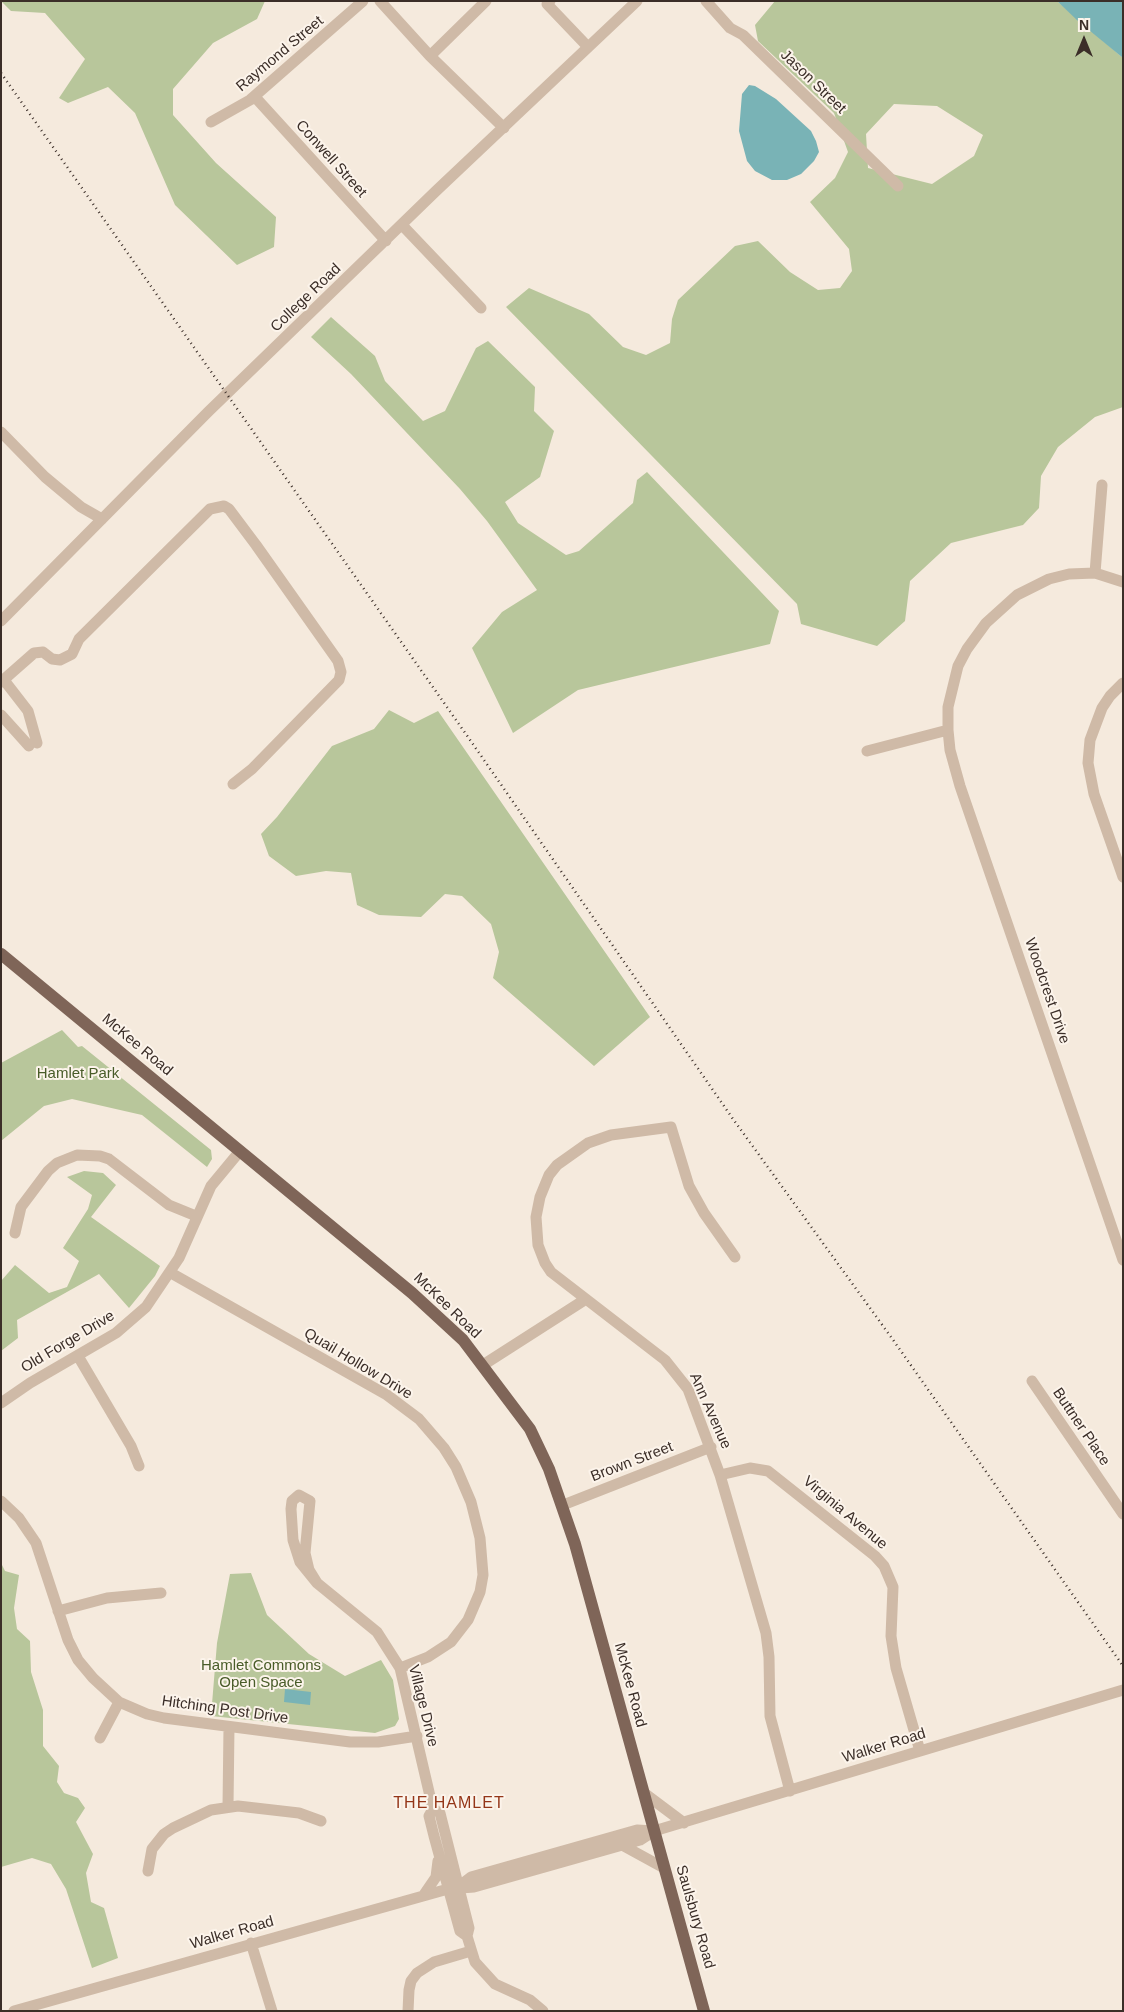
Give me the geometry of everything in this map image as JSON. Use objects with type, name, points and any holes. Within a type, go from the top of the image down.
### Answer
[{"type":"main road","name":"McKee Road","points":[[1,954],[412,1293],[463,1340],[483,1365],[530,1429],[549,1468],[563,1505],[654,1831]]},
{"type":"main road","name":"Saulsbury Road","points":[[654,1831],[704,2011]]},
{"type":"street","name":"Raymond Street","points":[[211,122],[231,113],[254,96],[363,1]]},
{"type":"street","points":[[380,1],[430,56],[504,128]]},
{"type":"street","points":[[430,56],[486,1]]},
{"type":"street","points":[[550,1],[547,4],[588,47]]},
{"type":"street","name":"Jason Street","points":[[706,1],[730,28],[743,36],[898,186]]},
{"type":"street","name":"College Road","points":[[1,621],[208,412],[588,47],[630,3]]},
{"type":"street","name":"Conwell Street","points":[[254,96],[386,241]]},
{"type":"street","points":[[402,225],[481,308]]},
{"type":"street","points":[[1,432],[66,495],[81,507],[102,519]]},
{"type":"street","points":[[1095,573],[1102,485]]},
{"type":"street","points":[[1,715],[33,744],[28,712],[2,681],[34,653],[43,652],[52,659],[60,660],[72,654],[79,639],[210,509],[218,505],[224,506],[229,509],[256,545],[332,653],[340,665],[341,672],[339,680],[252,769],[233,784]]},
{"type":"street","name":"Woodcrest Drive","points":[[1123,582],[1095,573],[1068,574],[1049,579],[1017,595],[986,623],[967,649],[958,666],[948,707],[950,750],[960,786],[1123,1260]]},
{"type":"street","points":[[1123,684],[1102,708],[1090,740],[1088,763],[1094,794],[1123,877]]},
{"type":"street","points":[[867,751],[948,730]]},
{"type":"street","name":"Ann Avenue","points":[[735,1257],[704,1212],[689,1186],[671,1127],[611,1135],[588,1143],[557,1165],[544,1186],[536,1217],[536,1230],[540,1254],[551,1272],[674,1369],[688,1389],[720,1475],[766,1633],[769,1657],[770,1716],[790,1791]]},
{"type":"street","name":"Old Forge Drive","points":[[1,1402],[116,1333],[146,1307],[171,1274],[211,1186],[240,1152]]},
{"type":"street","points":[[15,1233],[21,1207],[48,1171],[58,1163],[77,1155],[94,1155],[109,1159],[168,1205],[196,1216]]},
{"type":"street","name":"Quail Hollow Drive","points":[[171,1274],[387,1395],[426,1426],[456,1467],[471,1502],[478,1529],[482,1575],[480,1592],[468,1620],[451,1642],[428,1657],[400,1668]]},
{"type":"street","points":[[483,1365],[586,1299]]},
{"type":"street","points":[[78,1356],[131,1446],[139,1466]]},
{"type":"street","name":"Buttner Place","points":[[1032,1381],[1123,1514]]},
{"type":"street","name":"Brown Street","points":[[563,1505],[711,1447]]},
{"type":"street","name":"Virginia Avenue","points":[[720,1475],[750,1468],[768,1471],[875,1556],[884,1566],[893,1587],[891,1636],[896,1668],[920,1751]]},
{"type":"street","name":"Village Drive","points":[[317,1583],[309,1570],[305,1553],[310,1501],[300,1495],[294,1498],[291,1505],[293,1540],[300,1562],[317,1583],[378,1632],[400,1668],[433,1809],[429,1816],[438,1852],[453,1888]]},
{"type":"street","name":"Hitching Post Drive","points":[[1,1501],[19,1518],[36,1543],[68,1640],[84,1668],[119,1702],[147,1714],[164,1718],[350,1742],[378,1742],[416,1736]]},
{"type":"street","points":[[58,1611],[107,1598],[161,1593]]},
{"type":"street","name":"Walker Road","points":[[14,2011],[423,1896],[453,1888],[474,1887],[640,1840],[654,1831],[1123,1690]]},
{"type":"street","points":[[100,1738],[119,1702]]},
{"type":"street","points":[[228,1806],[229,1727]]},
{"type":"street","points":[[644,1793],[684,1822]]},
{"type":"street","points":[[148,1871],[152,1849],[164,1834],[197,1815],[228,1806],[299,1813],[321,1821]]},
{"type":"street","name":"Village Drive","points":[[433,1809],[440,1813],[453,1888]]},
{"type":"street","name":"Walker Road","points":[[453,1888],[480,1874],[637,1830],[654,1831]]},
{"type":"street","points":[[622,1845],[664,1868]]},
{"type":"street","points":[[423,1896],[436,1877],[438,1852]]},
{"type":"street","points":[[453,1888],[460,1931],[467,1936],[480,1970],[505,1990],[530,2000],[543,2011]]},
{"type":"street","points":[[252,1943],[272,2011]]},
{"type":"street","points":[[408,2011],[409,1990],[411,1982],[417,1973],[434,1962],[471,1950]]},
{"type":"green space","points":[[1,1],[265,1],[257,19],[213,43],[173,89],[173,115],[216,163],[276,217],[274,247],[237,265],[175,205],[135,113],[108,87],[68,103],[59,98],[85,59],[45,13],[11,11]]},
{"type":"green space","points":[[775,1],[1057,1],[1123,58],[1123,407],[1095,417],[1058,447],[1041,476],[1039,508],[1023,525],[951,543],[910,581],[905,621],[877,646],[801,624],[797,604],[506,307],[529,288],[589,314],[623,347],[646,355],[670,343],[672,319],[678,300],[735,246],[758,241],[790,272],[818,290],[840,288],[852,271],[849,249],[810,202],[835,178],[848,152],[834,113],[758,41],[755,25]],"holes":[[[894,104],[937,106],[983,135],[974,156],[932,184],[868,168],[866,134]]]},
{"type":"green space","points":[[331,317],[375,356],[385,381],[423,421],[445,411],[476,348],[488,341],[535,387],[534,411],[554,431],[540,477],[505,502],[518,523],[566,555],[579,551],[633,503],[637,480],[647,472],[779,611],[770,644],[578,690],[513,733],[472,648],[502,612],[537,590],[487,521],[460,489],[351,374],[311,337]]},
{"type":"green space","points":[[389,710],[414,723],[438,711],[650,1017],[594,1066],[493,978],[499,952],[491,924],[462,896],[445,894],[421,917],[379,915],[357,905],[351,873],[326,871],[296,876],[269,856],[261,834],[277,817],[332,746],[374,729]]},
{"type":"green space","name":"Hamlet Park","points":[[62,1030],[78,1047],[82,1046],[211,1150],[212,1159],[207,1167],[142,1115],[72,1099],[44,1106],[1,1141],[1,1063]]},
{"type":"green space","points":[[84,1171],[103,1173],[116,1185],[91,1217],[160,1266],[155,1276],[129,1308],[99,1274],[17,1320],[18,1338],[1,1351],[1,1281],[15,1265],[49,1293],[67,1287],[79,1261],[63,1248],[88,1209],[92,1195],[67,1177]]},
{"type":"green space","points":[[1,1563],[5,1571],[19,1575],[14,1608],[17,1629],[30,1641],[31,1672],[43,1710],[43,1746],[59,1766],[57,1782],[64,1793],[78,1798],[85,1808],[76,1822],[93,1854],[86,1873],[91,1902],[104,1908],[118,1958],[92,1968],[66,1889],[51,1864],[32,1858],[1,1867]]},
{"type":"green space","name":"Hamlet Commons Open Space","points":[[251,1573],[267,1615],[309,1654],[345,1676],[381,1660],[393,1680],[399,1719],[395,1726],[375,1733],[211,1716],[217,1643],[230,1574]]},
{"type":"water","points":[[1057,1],[1123,1],[1123,58],[1078,21]]},
{"type":"water","points":[[749,85],[755,86],[776,99],[811,131],[819,152],[814,161],[801,174],[787,180],[772,180],[755,171],[747,161],[739,131],[742,94]]},
{"type":"water","points":[[285,1689],[311,1692],[310,1705],[284,1702]]},
{"type":"railway","points":[[1,73],[468,737],[733,1119],[891,1337],[1123,1666]]},
{"type":"district","name":"THE HAMLET","points":[[449,1804]]}]
